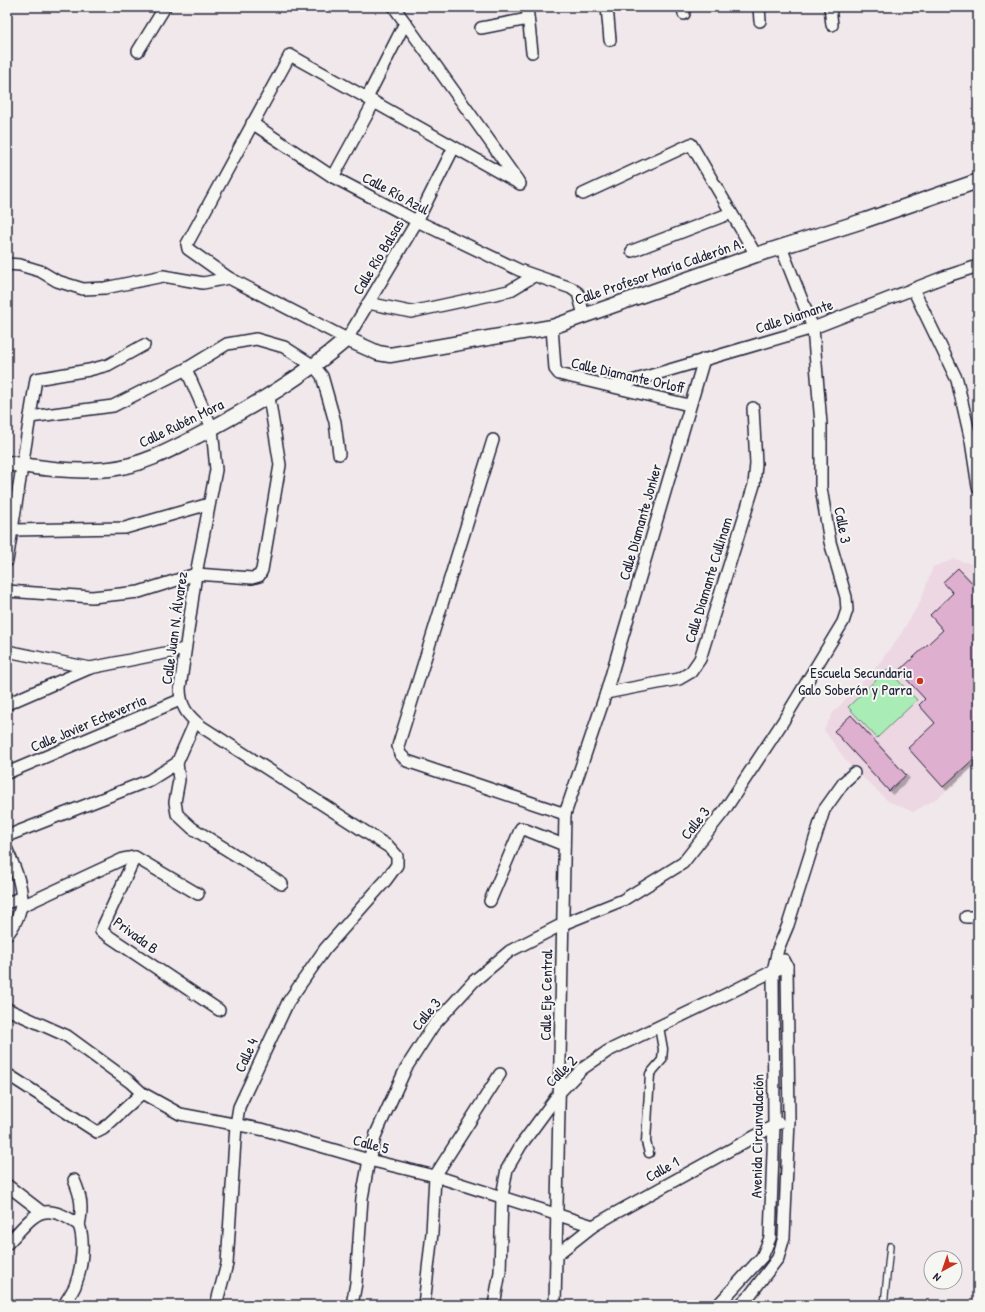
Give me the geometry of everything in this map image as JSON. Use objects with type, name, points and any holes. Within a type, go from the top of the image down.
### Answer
[{"type":"street","points":[[138,51],[165,7]]},
{"type":"street","points":[[347,339],[229,278],[192,254],[188,249],[187,244],[290,54],[520,184],[394,7]]},
{"type":"street","points":[[527,7],[532,52]]},
{"type":"street","points":[[607,7],[610,40]]},
{"type":"street","points":[[758,7],[760,21]]},
{"type":"street","points":[[830,7],[832,25]]},
{"type":"street","points":[[481,28],[528,20]]},
{"type":"street","points":[[333,176],[371,100],[405,24]]},
{"type":"street","name":"Calle Río Azul","points":[[252,123],[333,176],[417,221],[534,276],[574,290],[581,301],[584,315]]},
{"type":"street","points":[[583,194],[691,144],[756,255]]},
{"type":"street","name":"Calle Río Balsas","points":[[347,339],[417,221],[454,147]]},
{"type":"street","name":"Calle Profesor María Calderón A.","points":[[347,339],[378,353],[390,355],[552,327],[756,255],[866,220],[978,181]]},
{"type":"street","points":[[632,252],[731,213]]},
{"type":"street","name":"Calle 3","points":[[352,1305],[356,1283],[362,1198],[369,1160],[376,1134],[406,1068],[433,1026],[474,981],[510,952],[563,924],[623,900],[683,863],[724,811],[782,723],[843,622],[848,610],[846,597],[830,542],[821,488],[821,424],[813,328],[781,247]]},
{"type":"street","points":[[7,264],[20,265],[40,271],[57,281],[83,289],[105,288],[163,276],[203,283],[229,278]]},
{"type":"street","name":"Calle Diamante","points":[[615,386],[813,328],[978,266]]},
{"type":"street","points":[[368,303],[411,312],[509,291],[534,276]]},
{"type":"street","points":[[914,289],[957,380],[971,441],[978,487]]},
{"type":"street","name":"Calle Diamante Orloff","points":[[552,327],[555,369],[559,374],[615,386],[689,405]]},
{"type":"street","points":[[30,417],[113,406],[186,369],[227,344],[256,339],[284,347],[314,366],[322,376],[335,422],[339,454]]},
{"type":"street","name":"Calle Rubén Mora","points":[[7,463],[66,471],[110,469],[154,458],[269,396],[314,366],[347,339]]},
{"type":"street","points":[[7,561],[36,379],[89,370],[108,365],[144,345]]},
{"type":"street","name":"Calle Diamante Jonker","points":[[606,693],[689,405],[704,359]]},
{"type":"street","name":"Calle Juan N. Álvarez","points":[[186,369],[212,428],[216,470],[196,574],[185,649],[180,700],[184,711],[195,722],[389,847],[397,856]]},
{"type":"street","points":[[7,591],[92,597],[139,592],[196,574],[252,578],[259,576],[262,570],[280,465],[269,396]]},
{"type":"street","name":"Calle Diamante Cullinam","points":[[606,693],[679,679],[691,672],[700,659],[754,485],[756,464],[754,408]]},
{"type":"street","points":[[493,440],[398,746],[400,754],[407,761],[565,814]]},
{"type":"street","points":[[12,530],[125,528],[209,504]]},
{"type":"street","points":[[7,704],[90,668],[185,649]]},
{"type":"street","points":[[7,651],[90,668]]},
{"type":"street","name":"Calle Eje Central","points":[[555,1305],[565,814],[606,693]]},
{"type":"street","name":"Calle Javier Echeverria","points":[[7,773],[180,700]]},
{"type":"street","points":[[195,722],[177,763],[179,780],[175,802],[177,814],[192,828],[282,884]]},
{"type":"street","points":[[7,836],[150,780],[177,763]]},
{"type":"street","name":"Avenida Circunvalación","points":[[718,1305],[762,1257],[770,1238],[774,1124],[773,971],[778,949],[788,925],[824,810],[844,782],[854,772]]},
{"type":"street","points":[[490,900],[521,828],[564,845]]},
{"type":"street","points":[[7,850],[19,877],[22,902],[14,926],[7,935]]},
{"type":"street","name":"Calle 4","points":[[216,1305],[227,1264],[236,1125],[239,1107],[288,1002],[325,949],[386,880],[396,865],[397,856]]},
{"type":"street","points":[[7,903],[22,902],[123,860],[134,858],[198,894]]},
{"type":"street","name":"Privada B","points":[[134,858],[101,931],[218,1010]]},
{"type":"street","points":[[966,917],[978,917]]},
{"type":"street","name":"Avenida Circunvalación","points":[[740,1305],[750,1295],[778,1258],[784,1237],[789,1120],[787,966],[778,949]]},
{"type":"street","name":"Calle 2","points":[[494,1305],[500,1272],[502,1196],[507,1168],[521,1144],[560,1092],[582,1069],[608,1051],[773,971],[787,966]]},
{"type":"street","name":"Calle 5","points":[[7,1009],[67,1036],[142,1093],[180,1114],[265,1130],[369,1160],[435,1176],[593,1226]]},
{"type":"street","points":[[649,1153],[647,1135],[650,1074],[662,1060],[663,1049],[659,1027]]},
{"type":"street","points":[[7,1074],[97,1132],[103,1129],[142,1093]]},
{"type":"street","points":[[424,1305],[432,1233],[435,1176],[500,1074]]},
{"type":"street","name":"Calle 1","points":[[555,1256],[593,1226],[774,1124],[789,1120]]},
{"type":"street","points":[[64,1305],[75,1286],[82,1256],[83,1236],[80,1225],[82,1211],[81,1198],[74,1180]]},
{"type":"street","points":[[7,1185],[42,1212]]},
{"type":"street","points":[[7,1244],[34,1215],[42,1212],[50,1211],[65,1215],[80,1225]]},
{"type":"lane","points":[[884,1305],[890,1246]]},
{"type":"shaded area","name":"Escuela Secundaria Galo Soberón y Parra","points":[[955,559],[978,566],[978,763],[939,797],[913,812],[888,801],[847,762],[824,730],[833,713],[876,667],[899,637],[920,602],[933,567]]},
{"type":"green space","points":[[887,669],[917,700],[877,738],[848,707]]},
{"type":"building","points":[[958,568],[978,589],[978,755],[943,787],[908,748],[935,723],[919,705],[925,699],[899,671],[943,630],[930,615],[953,593],[943,582]]},
{"type":"building","points":[[851,715],[906,775],[889,791],[834,731]]},
{"type":"place","name":"Escuela Secundaria Galo Soberón y Parra","points":[[920,681]]}]
